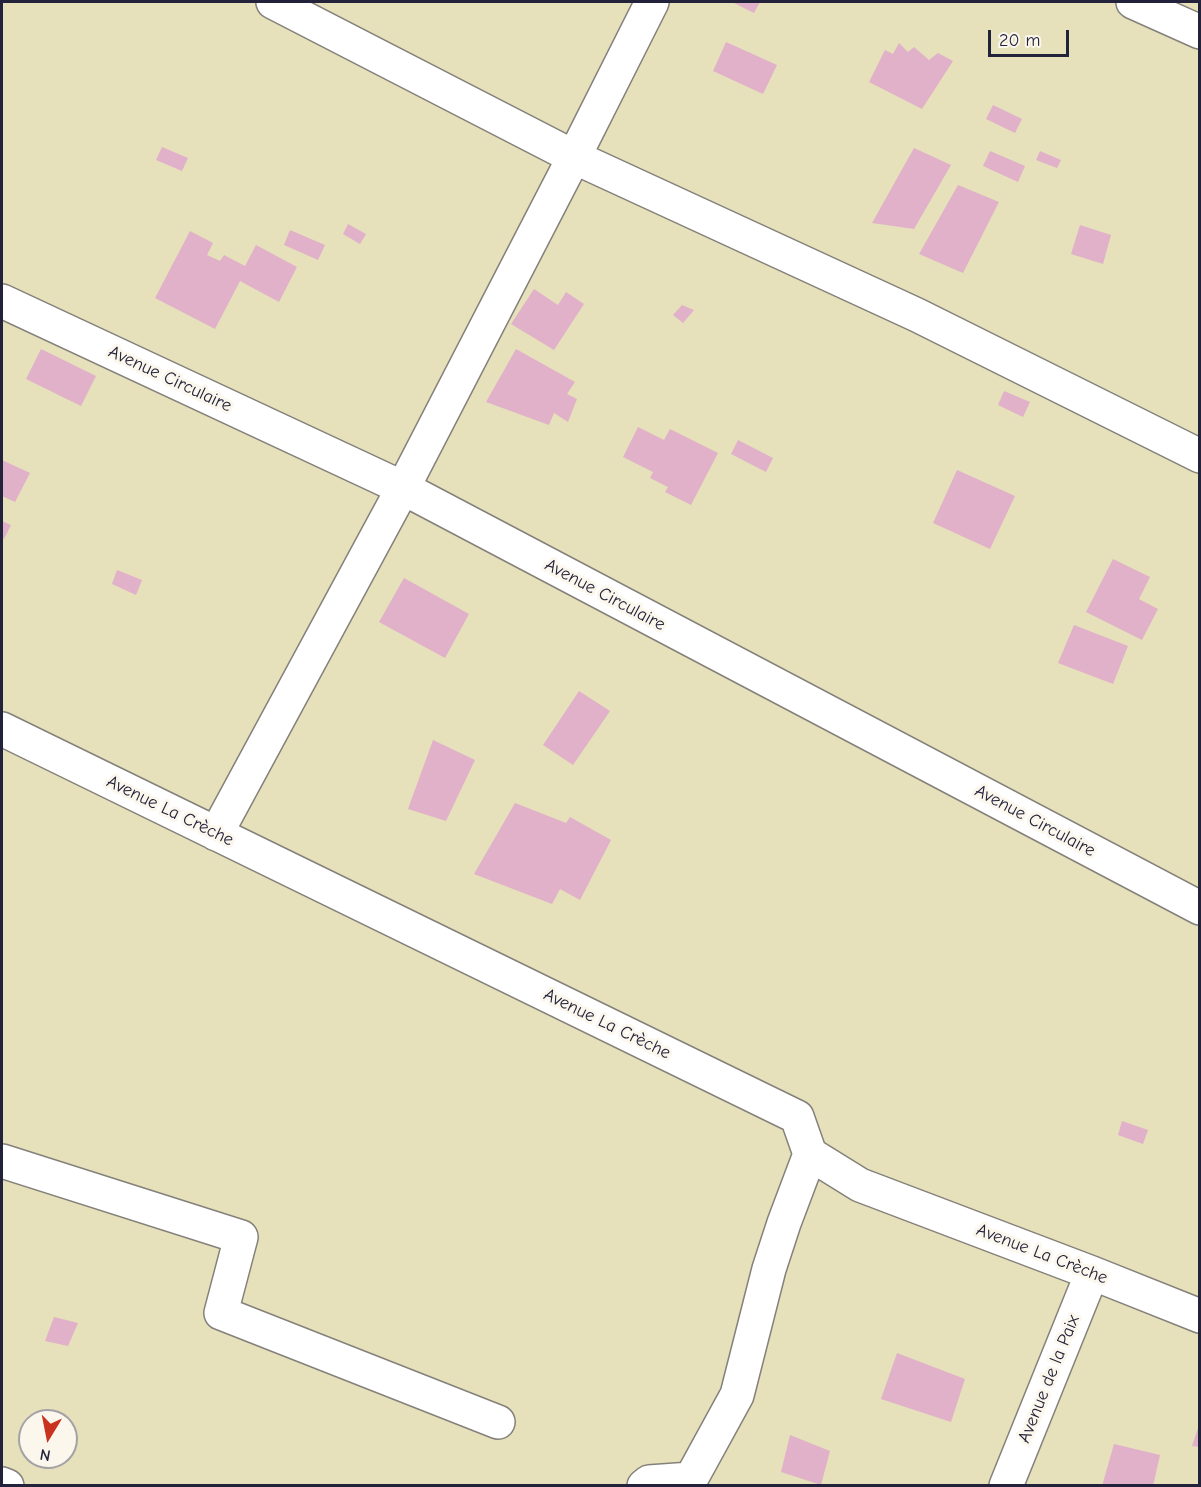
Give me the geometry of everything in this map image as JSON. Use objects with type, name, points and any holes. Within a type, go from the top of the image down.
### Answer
[{"type":"street","points":[[273,2],[574,157],[917,315],[1200,456]]},
{"type":"street","points":[[216,834],[403,488],[652,2]]},
{"type":"street","points":[[1133,2],[1200,32]]},
{"type":"street","name":"Avenue Circulaire","points":[[2,301],[403,488],[1200,908]]},
{"type":"street","name":"Avenue La Crèche","points":[[2,729],[797,1117],[810,1154],[860,1185],[1200,1316]]},
{"type":"street","points":[[644,1485],[649,1482],[691,1479],[737,1395],[770,1269],[784,1223],[810,1154]]},
{"type":"street","points":[[2,1161],[241,1237],[221,1313],[498,1422]]},
{"type":"street","name":"Avenue de la Paix","points":[[1006,1485],[1092,1273]]},
{"type":"street","points":[[2,1484],[7,1485]]},
{"type":"building","points":[[732,2],[760,2],[754,13]]},
{"type":"building","points":[[726,42],[777,65],[763,94],[713,71]]},
{"type":"building","points":[[899,43],[908,52],[914,47],[929,60],[938,53],[953,61],[922,109],[869,82],[885,50],[893,54]]},
{"type":"building","points":[[993,105],[1022,119],[1015,133],[986,119]]},
{"type":"building","points":[[162,147],[188,158],[182,171],[156,160]]},
{"type":"building","points":[[914,148],[951,165],[914,229],[872,223]]},
{"type":"building","points":[[990,151],[1025,166],[1018,182],[983,166]]},
{"type":"building","points":[[1040,151],[1061,160],[1057,168],[1036,160]]},
{"type":"building","points":[[958,185],[999,202],[963,273],[919,254]]},
{"type":"building","points":[[348,224],[366,234],[360,244],[343,234]]},
{"type":"building","points":[[1080,225],[1111,235],[1103,264],[1071,254]]},
{"type":"building","points":[[290,230],[325,245],[318,260],[284,245]]},
{"type":"building","points":[[190,231],[213,243],[207,255],[220,261],[224,255],[245,266],[256,245],[297,267],[279,302],[240,281],[215,329],[155,298]]},
{"type":"building","points":[[534,289],[558,305],[566,292],[584,304],[554,350],[511,324]]},
{"type":"building","points":[[682,305],[694,310],[683,323],[673,315]]},
{"type":"building","points":[[41,349],[96,376],[81,406],[26,379]]},
{"type":"building","points":[[516,349],[575,382],[567,394],[577,399],[568,422],[554,413],[549,425],[486,402]]},
{"type":"building","points":[[1004,391],[1030,402],[1023,417],[998,405]]},
{"type":"building","points":[[638,427],[664,440],[670,429],[718,453],[691,505],[665,492],[668,487],[650,478],[653,472],[623,457]]},
{"type":"building","points":[[738,440],[773,458],[766,472],[731,454]]},
{"type":"building","points":[[2,460],[30,473],[15,502],[2,496]]},
{"type":"building","points":[[957,470],[1015,496],[990,549],[933,523]]},
{"type":"building","points":[[2,521],[11,525],[4,539],[2,538]]},
{"type":"building","points":[[1113,559],[1150,577],[1139,599],[1158,609],[1142,640],[1086,612]]},
{"type":"building","points":[[117,570],[142,580],[136,595],[112,584]]},
{"type":"building","points":[[404,578],[469,614],[445,658],[379,622]]},
{"type":"building","points":[[1074,625],[1128,646],[1113,684],[1058,663]]},
{"type":"building","points":[[579,691],[610,711],[573,765],[543,745]]},
{"type":"building","points":[[433,740],[475,760],[446,821],[408,809]]},
{"type":"building","points":[[515,803],[566,823],[570,817],[611,840],[580,900],[560,889],[552,904],[474,874]]},
{"type":"building","points":[[1122,1121],[1148,1130],[1143,1144],[1118,1135]]},
{"type":"building","points":[[54,1317],[78,1323],[68,1346],[45,1341]]},
{"type":"building","points":[[897,1353],[965,1379],[951,1422],[881,1399]]},
{"type":"building","points":[[1200,1422],[1200,1447],[1192,1446]]},
{"type":"building","points":[[790,1435],[830,1451],[821,1485],[781,1472]]},
{"type":"building","points":[[1114,1444],[1160,1455],[1153,1486],[1102,1486]]}]
